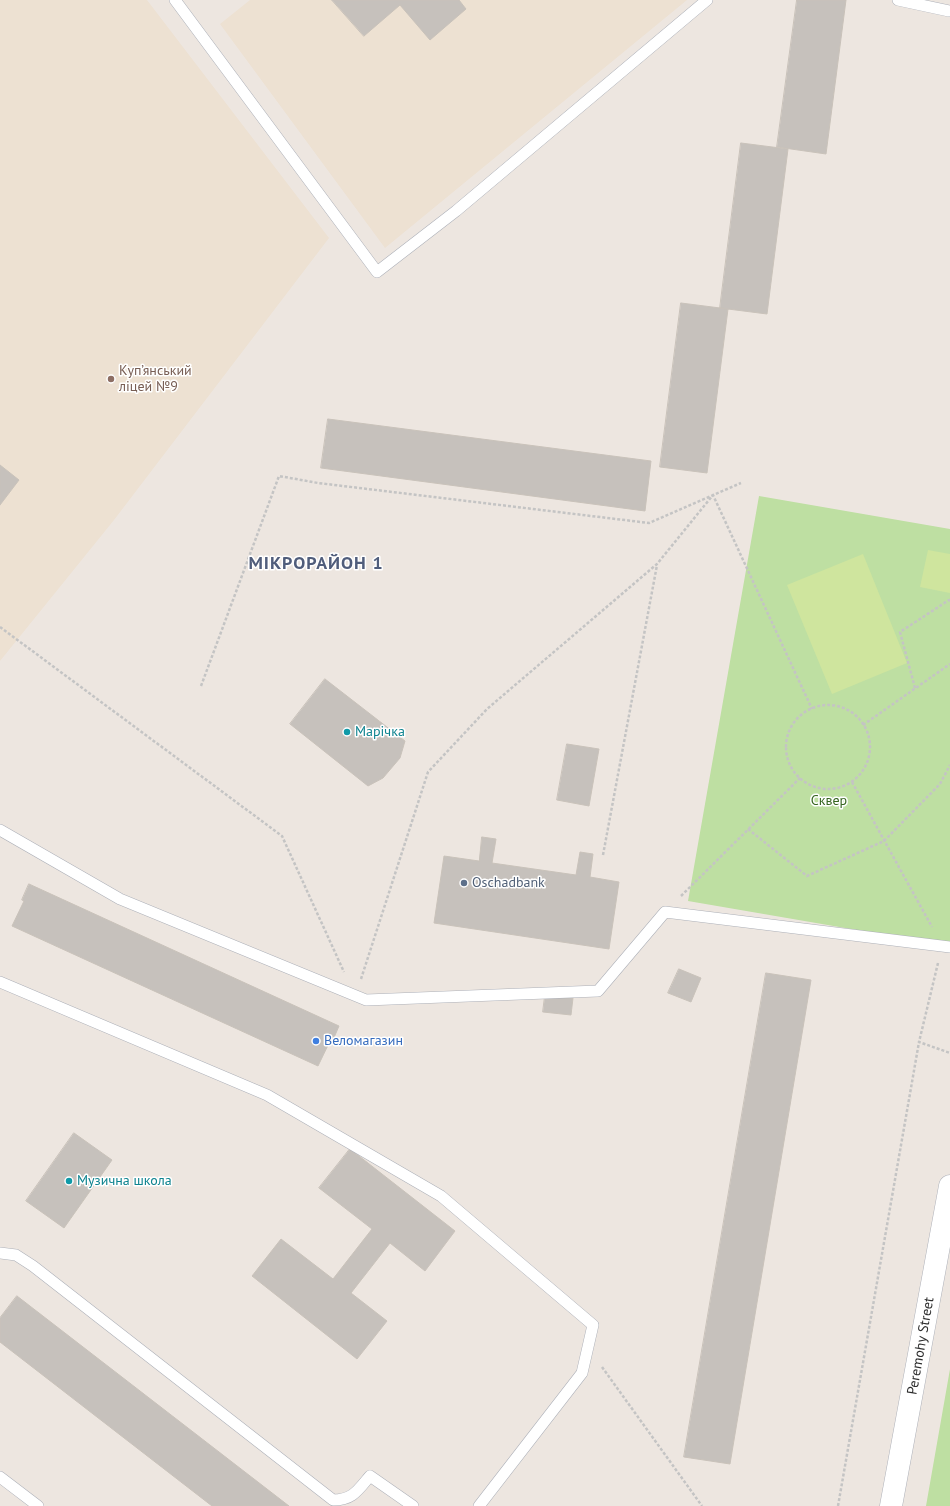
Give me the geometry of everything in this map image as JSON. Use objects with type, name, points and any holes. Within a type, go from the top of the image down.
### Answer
[{"type":"street","name":"Peremohy Street","points":[[891,1506],[950,1186]]},
{"type":"lane","points":[[175,0],[377,272],[456,212],[707,0]]},
{"type":"lane","points":[[898,0],[949,11]]},
{"type":"lane","points":[[0,830],[120,899],[366,1000],[598,991],[665,912],[950,947]]},
{"type":"lane","points":[[0,982],[267,1095],[441,1196],[593,1325],[582,1373],[479,1506]]},
{"type":"lane","points":[[0,1253],[16,1255],[34,1266],[333,1500],[344,1500],[356,1492],[370,1476],[413,1506]]},
{"type":"lane","points":[[0,1477],[38,1506]]},
{"type":"path","points":[[201,686],[279,476],[318,483],[649,523],[741,483]]},
{"type":"path","points":[[355,996],[428,772],[487,709],[657,564],[713,495]]},
{"type":"path","points":[[713,495],[812,708]]},
{"type":"path","points":[[603,855],[657,564]]},
{"type":"path","points":[[915,688],[900,632],[950,601]]},
{"type":"path","points":[[0,627],[282,836],[355,996]]},
{"type":"path","points":[[864,725],[950,664]]},
{"type":"path","points":[[825,705],[839,706],[851,712],[864,725],[868,733],[870,746],[868,760],[862,772],[852,782],[839,787],[825,789],[812,786],[800,778],[792,767],[787,754],[787,740],[792,727],[800,716],[812,708],[825,705]]},
{"type":"path","points":[[748,829],[807,876],[884,841],[940,784],[950,765]]},
{"type":"path","points":[[665,912],[800,778]]},
{"type":"path","points":[[838,1506],[919,1042]]},
{"type":"path","points":[[588,1347],[702,1506]]},
{"type":"shaded area","name":"Куп’янський ліцей №9","points":[[0,0],[147,0],[329,238],[114,520],[0,661]]},
{"type":"shaded area","points":[[250,0],[687,0],[385,248],[220,24]]},
{"type":"green space","name":"Сквер","points":[[759,496],[950,529],[950,946],[688,901]]},
{"type":"green space","points":[[928,550],[950,554],[950,593],[920,587]]},
{"type":"green space","points":[[863,554],[907,663],[832,694],[787,585]]},
{"type":"green space","points":[[950,1369],[950,1506],[926,1506]]},
{"type":"building","points":[[332,0],[459,0],[466,9],[430,40],[400,5],[364,36]]},
{"type":"building","points":[[797,0],[846,0],[826,154],[777,147]]},
{"type":"building","points":[[741,143],[788,149],[767,314],[720,308]]},
{"type":"building","points":[[681,303],[728,309],[707,473],[660,467]]},
{"type":"building","points":[[328,419],[651,461],[645,511],[321,468]]},
{"type":"building","points":[[0,465],[19,480],[0,505]]},
{"type":"building","name":"Марічка","points":[[325,679],[405,741],[400,758],[383,778],[368,786],[290,724]]},
{"type":"building","points":[[567,744],[599,749],[589,806],[557,800]]},
{"type":"building","points":[[482,837],[496,839],[492,863],[576,875],[580,852],[593,854],[590,877],[619,882],[609,949],[434,923],[444,856],[479,861]]},
{"type":"building","points":[[29,884],[339,1026],[333,1040],[331,1039],[318,1066],[12,926],[24,901],[22,900]]},
{"type":"building","points":[[679,969],[701,978],[691,1002],[668,993]]},
{"type":"building","points":[[766,973],[811,980],[730,1464],[684,1457]]},
{"type":"building","points":[[545,996],[573,998],[571,1015],[543,1012]]},
{"type":"building","name":"Музична школа","points":[[74,1133],[112,1160],[64,1228],[26,1201]]},
{"type":"building","points":[[350,1149],[455,1231],[425,1271],[390,1243],[351,1293],[387,1321],[357,1359],[252,1276],[281,1239],[333,1279],[372,1229],[319,1188]]},
{"type":"building","points":[[17,1296],[289,1506],[212,1506],[0,1342],[0,1318]]},
{"type":"place","name":"Куп’янський ліцей №9","points":[[111,379]]},
{"type":"place","name":"Марічка","points":[[347,732]]},
{"type":"place","name":"Oschadbank","points":[[464,883]]},
{"type":"place","name":"Веломагазин","points":[[316,1041]]},
{"type":"place","name":"Музична школа","points":[[69,1181]]},
{"type":"district","name":"МІКРОРАЙОН 1","points":[[316,564]]}]
